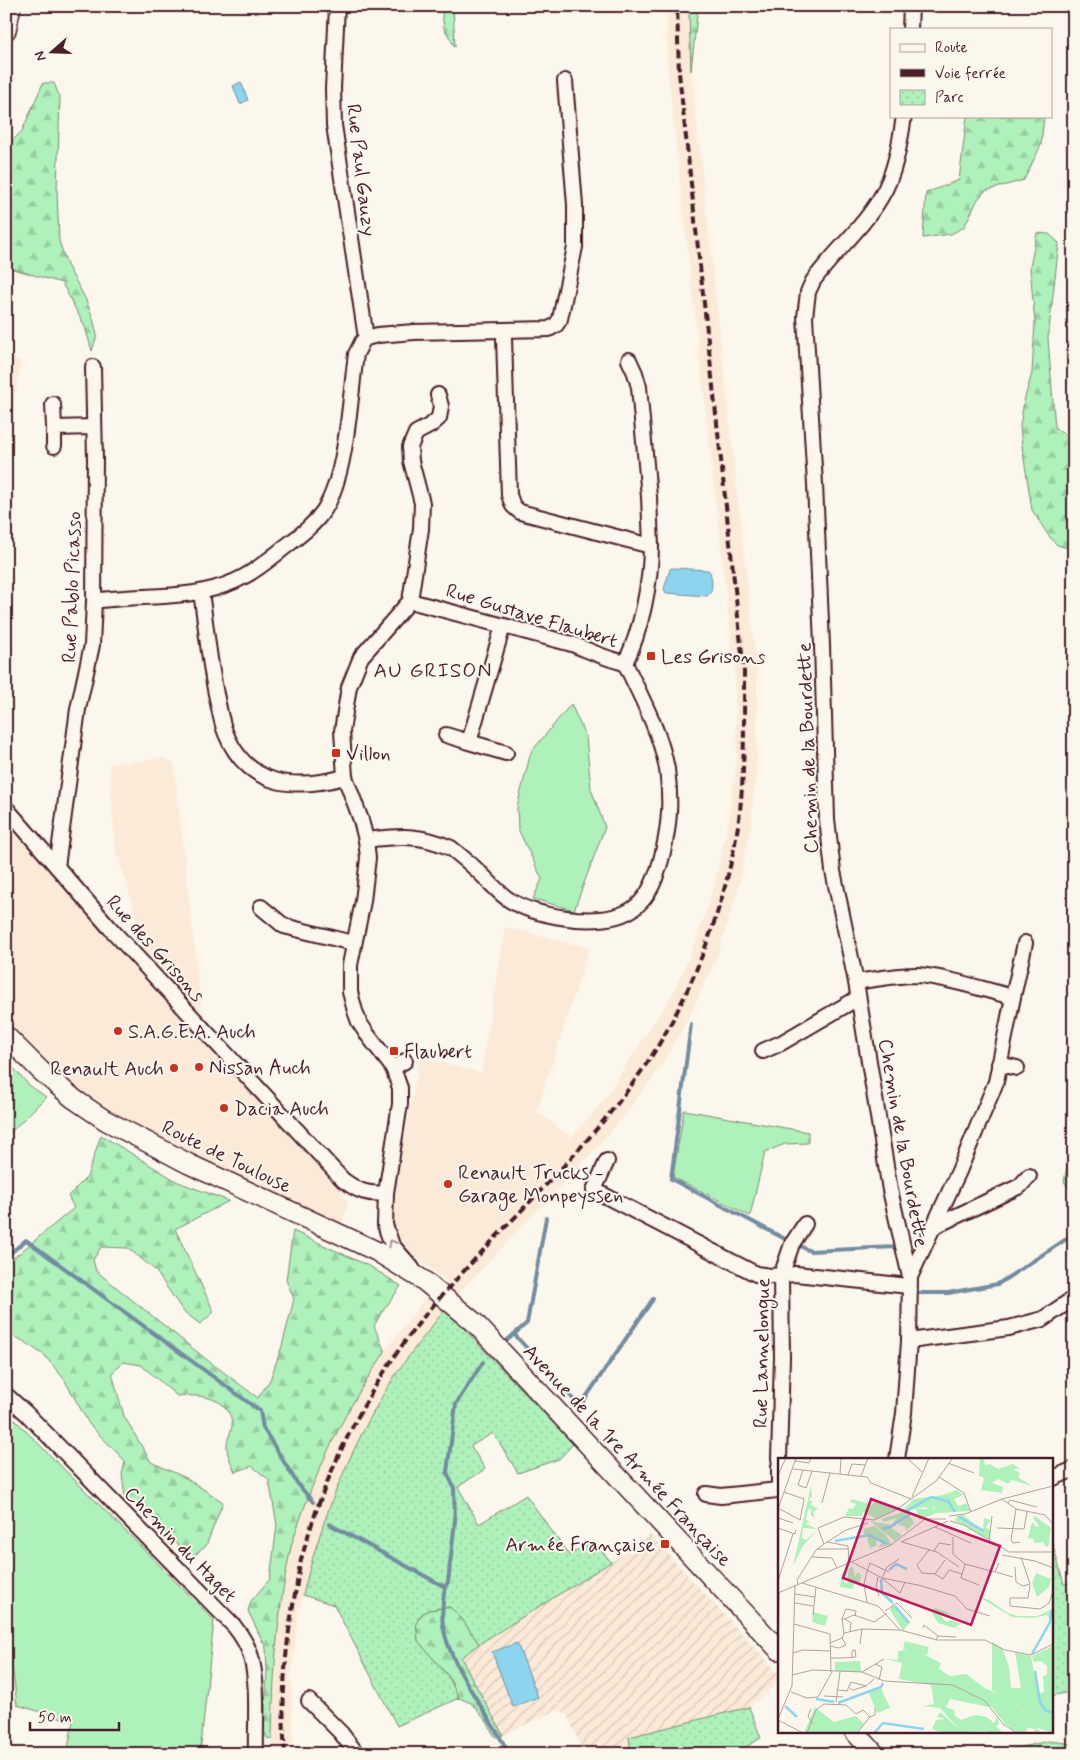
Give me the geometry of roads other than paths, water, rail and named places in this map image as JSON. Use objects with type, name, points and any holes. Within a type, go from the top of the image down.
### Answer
[{"type":"main road","points":[[6,30],[12,6]]},
{"type":"main road","name":"Route de Toulouse","points":[[6,1036],[42,1072],[74,1099],[105,1120],[189,1164],[376,1251],[442,1294]]},
{"type":"main road","name":"Avenue de la 1re Armée Française","points":[[442,1294],[474,1322],[778,1649]]},
{"type":"main road","points":[[855,1732],[867,1751]]},
{"type":"street","name":"Rue Paul Gauzy","points":[[337,6],[333,89],[334,125],[366,338]]},
{"type":"street","points":[[910,28],[911,6]]},
{"type":"street","points":[[94,602],[201,592],[231,584],[246,576],[308,529],[325,508],[338,478],[356,354],[366,338],[414,332],[549,329],[556,326],[560,319],[574,247],[575,205],[565,81]]},
{"type":"street","name":"Chemin de la Bourdette","points":[[897,1458],[904,1413],[909,1341],[909,1282],[890,1190],[856,982],[833,871],[826,819],[822,645],[805,316],[808,292],[814,281],[882,196],[892,171],[904,118]]},
{"type":"street","points":[[504,338],[512,506],[520,512],[651,546]]},
{"type":"street","points":[[625,664],[632,649],[646,596],[651,565],[649,497],[639,388],[636,373],[629,360]]},
{"type":"street","name":"Rue Pablo Picasso","points":[[57,867],[78,710],[92,645],[94,602],[94,427],[92,367]]},
{"type":"street","points":[[423,1280],[392,1245],[387,1236],[385,1224],[386,1194],[400,1104],[399,1065],[366,1034],[355,1011],[349,983],[350,965],[367,877],[366,840],[357,807],[345,777],[342,731],[349,687],[361,657],[410,601],[421,529],[422,503],[411,461],[410,447],[416,433],[439,418],[441,406],[438,395]]},
{"type":"street","points":[[53,404],[54,446]]},
{"type":"street","points":[[54,428],[94,427]]},
{"type":"street","points":[[201,592],[220,717],[236,754],[250,768],[283,783],[314,784],[345,777]]},
{"type":"street","name":"Rue Gustave Flaubert","points":[[366,840],[409,836],[440,843],[451,848],[509,900],[545,914],[597,921],[614,918],[637,906],[647,896],[661,862],[670,817],[670,793],[666,767],[650,713],[625,664],[609,660],[572,644],[410,601]]},
{"type":"street","points":[[469,742],[503,626]]},
{"type":"street","points":[[446,735],[506,753]]},
{"type":"street","name":"Rue des Grisons","points":[[6,808],[110,928],[343,1180],[362,1192],[386,1194]]},
{"type":"street","points":[[261,907],[284,926],[354,943]]},
{"type":"street","points":[[607,1161],[594,1190],[756,1274],[781,1276],[796,1274],[909,1282],[996,1082],[1024,943]]},
{"type":"street","points":[[856,982],[897,975],[920,975],[1013,997]]},
{"type":"street","points":[[763,1051],[781,1043],[858,998]]},
{"type":"street","points":[[999,1064],[1017,1068]]},
{"type":"street","points":[[933,1227],[1020,1186],[1029,1176]]},
{"type":"street","name":"Rue Lannelongue","points":[[779,1458],[782,1357],[781,1276],[792,1244],[805,1224]]},
{"type":"street","points":[[909,1341],[1009,1328],[1043,1319],[1074,1298]]},
{"type":"street","name":"Chemin du Haget","points":[[6,1396],[33,1420],[234,1626],[242,1637],[251,1656],[254,1672],[256,1754]]},
{"type":"street","points":[[1052,1479],[1074,1469]]},
{"type":"street","points":[[706,1494],[721,1496],[778,1490]]},
{"type":"street","points":[[309,1701],[341,1732],[357,1754]]},
{"type":"water","points":[[241,82],[248,100],[240,104],[233,86]]},
{"type":"water","points":[[670,569],[708,570],[712,582],[711,592],[707,596],[666,593],[664,589]]},
{"type":"water","points":[[517,1643],[538,1697],[513,1707],[492,1652]]},
{"type":"waterway","points":[[691,1024],[671,1179],[789,1241]]},
{"type":"waterway","points":[[504,1343],[527,1323],[546,1218]]},
{"type":"waterway","points":[[916,1293],[948,1293],[998,1284],[1074,1234]]},
{"type":"waterway","points":[[6,1257],[26,1240],[260,1411],[263,1428],[297,1483],[313,1502]]},
{"type":"waterway","points":[[796,1244],[810,1251],[895,1247]]},
{"type":"waterway","points":[[582,1403],[653,1299]]},
{"type":"waterway","points":[[514,1334],[575,1401]]},
{"type":"waterway","points":[[483,1362],[456,1404],[447,1472],[454,1488],[455,1521],[442,1620],[453,1657],[509,1754]]},
{"type":"waterway","points":[[329,1524],[445,1587]]},
{"type":"railway","points":[[285,1754],[283,1713],[285,1672],[289,1630],[300,1567],[314,1518],[342,1448],[378,1382],[421,1320],[576,1153],[625,1094],[647,1063],[679,1008],[706,946],[717,914],[734,850],[742,782],[744,672],[679,73],[677,6]]},
{"type":"place","name":"Les Grisons","points":[[651,656]]},
{"type":"place","name":"Villon","points":[[336,753]]},
{"type":"place","name":"S.A.G.E.A. Auch","points":[[118,1031]]},
{"type":"place","name":"Flaubert","points":[[394,1051]]},
{"type":"place","name":"Nissan Auch","points":[[199,1067]]},
{"type":"place","name":"Renault Auch","points":[[174,1068]]},
{"type":"place","name":"Dacia Auch","points":[[224,1108]]},
{"type":"place","name":"Renault Trucks - Garage Monpeyssen","points":[[448,1184]]},
{"type":"place","name":"Armée Française","points":[[665,1544]]},
{"type":"district","name":"AU GRISON","points":[[433,670]]}]
